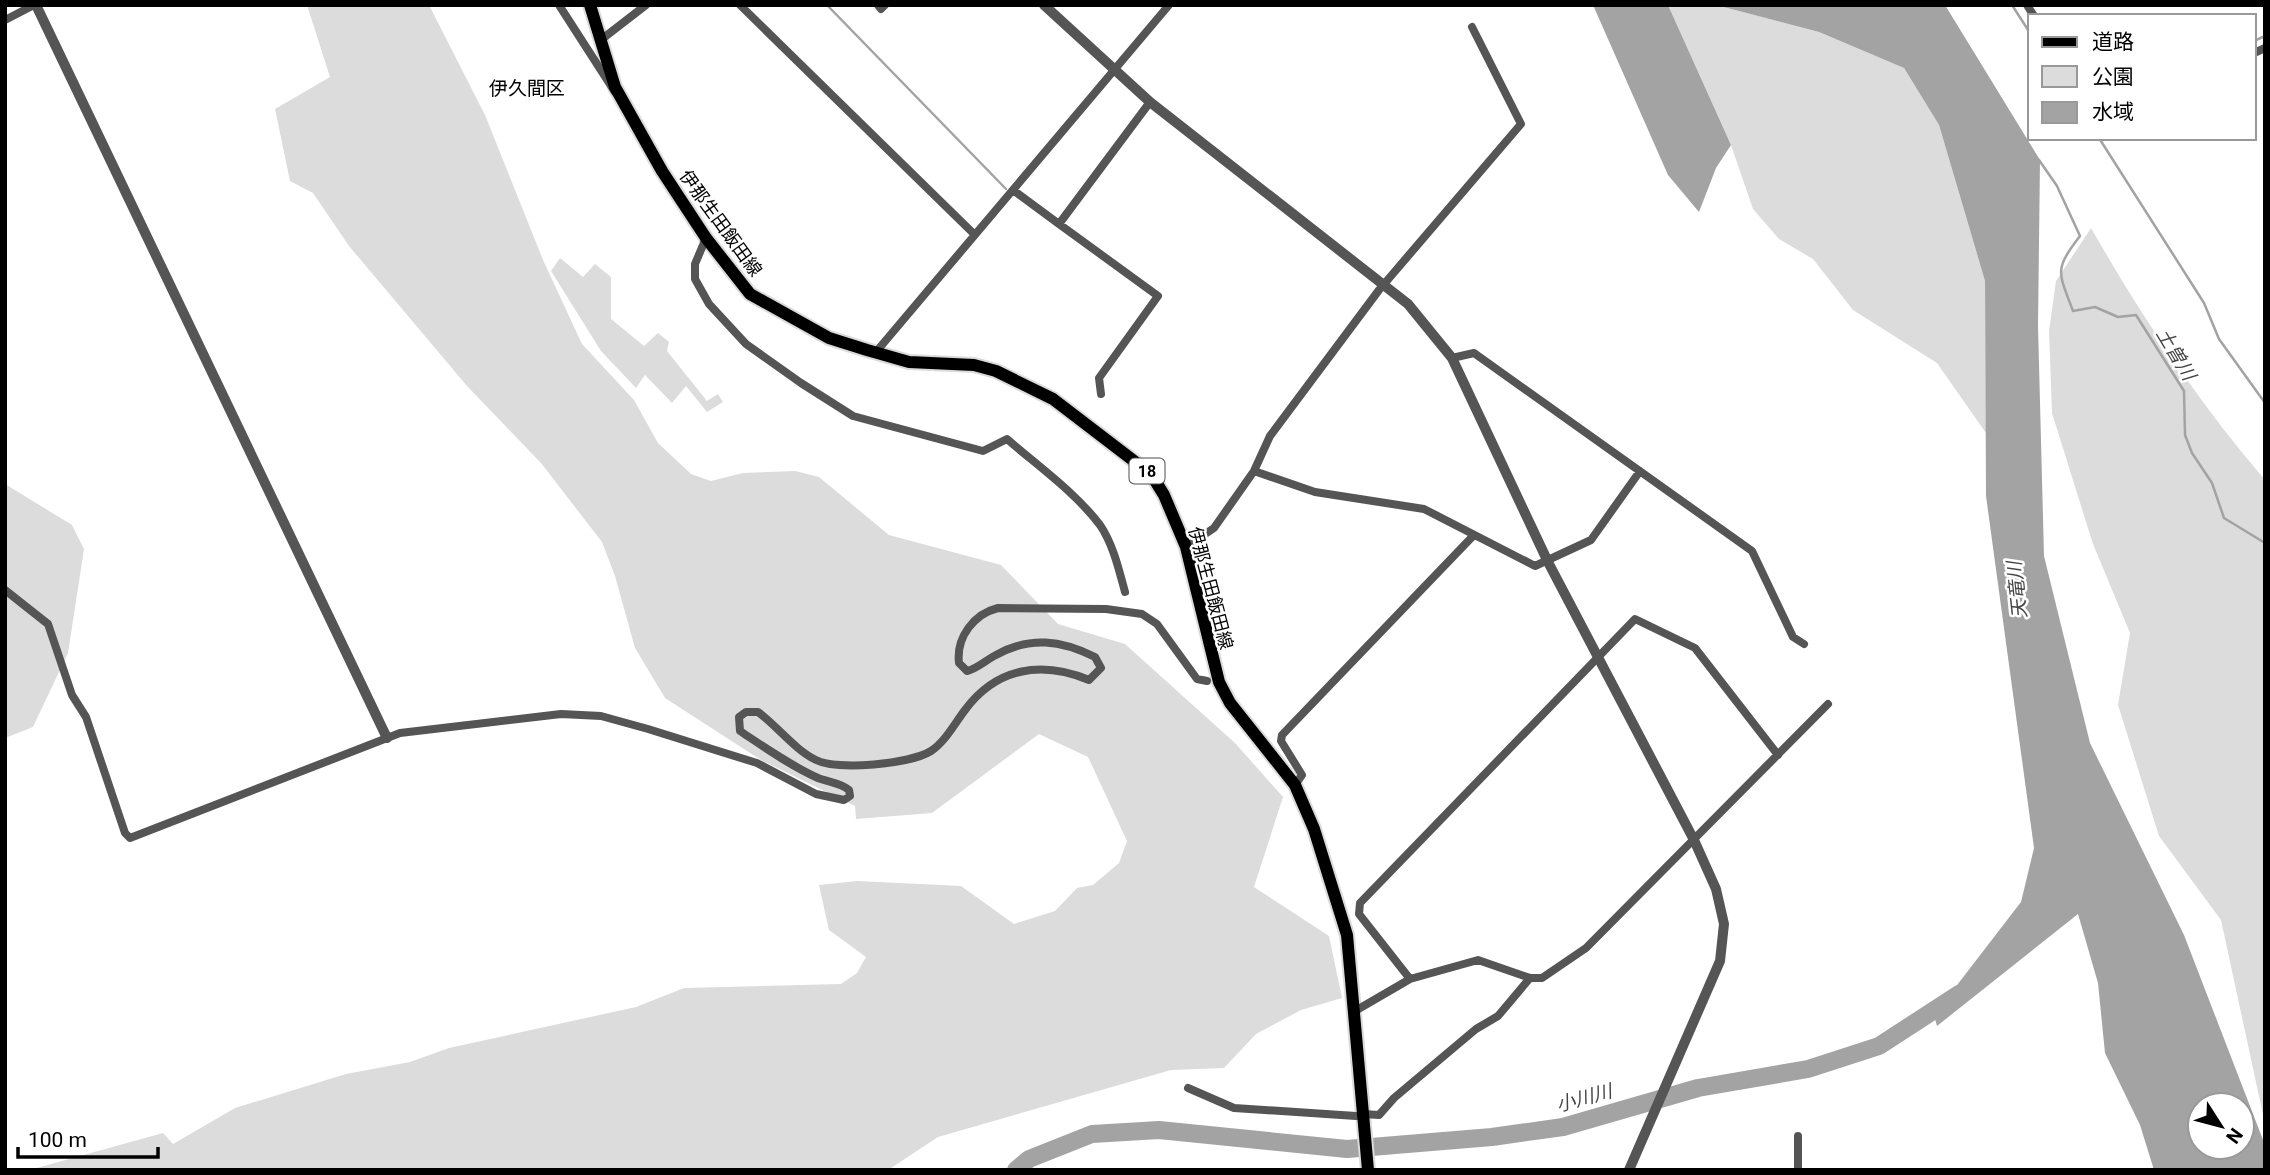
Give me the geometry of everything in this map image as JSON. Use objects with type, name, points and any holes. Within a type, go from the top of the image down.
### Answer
[{"type":"main road","name":"伊那生田飯田線","points":[[590,5],[620,96],[662,171],[706,238],[750,295],[830,338],[909,362],[974,365],[996,371],[1053,399],[1134,458],[1151,474],[1164,495],[1186,547],[1219,682],[1230,702],[1294,785],[1314,829],[1347,935],[1367,1170]]},
{"type":"street","points":[[5,20],[35,5],[387,738]]},
{"type":"street","points":[[559,5],[609,88],[620,96]]},
{"type":"street","points":[[602,39],[646,5]]},
{"type":"street","points":[[740,5],[974,234]]},
{"type":"street","points":[[878,5],[881,9],[885,5]]},
{"type":"street","points":[[1044,5],[1114,72],[1150,102],[1408,304],[1452,358],[1548,562],[1694,840],[1721,906],[1723,944],[1714,979],[1629,1170]]},
{"type":"street","points":[[876,352],[1169,5]]},
{"type":"street","points":[[1186,547],[1214,528],[1254,471],[1270,436],[1383,285],[1521,124],[1472,27]]},
{"type":"street","points":[[1059,224],[1150,102]]},
{"type":"street","points":[[1013,190],[1158,296],[1099,379],[1101,394]]},
{"type":"street","points":[[706,238],[695,264],[695,279],[721,320],[746,344],[853,416],[983,451],[1007,439],[1073,496],[1100,526],[1116,559],[1125,592]]},
{"type":"street","points":[[1452,358],[1474,353],[1752,551],[1793,637],[1804,645]]},
{"type":"street","points":[[1254,471],[1315,492],[1424,509],[1535,566],[1591,540],[1640,471]]},
{"type":"street","points":[[1294,785],[1303,775],[1281,741],[1282,735],[1473,536]]},
{"type":"street","points":[[5,590],[48,624],[72,695],[86,717],[125,833],[130,838],[387,738],[561,714],[601,716],[757,762],[816,794],[844,800],[849,796],[849,790],[844,785],[816,777],[756,742],[740,731],[739,717],[746,712],[758,712],[816,760],[870,767],[930,752],[972,701],[993,681],[1007,674],[1058,670],[1089,680],[1101,668],[1095,657],[1080,649],[1040,640],[1010,647],[967,671],[958,663],[958,654],[975,617],[984,612],[1022,607],[1131,610],[1157,624],[1196,679],[1207,681]]},
{"type":"street","points":[[1410,979],[1359,914],[1360,903],[1635,619],[1695,648],[1778,755]]},
{"type":"street","points":[[1355,1012],[1410,979],[1478,960],[1530,978],[1552,974],[1586,948],[1828,704]]},
{"type":"street","points":[[1188,1088],[1234,1108],[1361,1117],[1379,1115],[1394,1098],[1476,1029],[1498,1016],[1530,978]]},
{"type":"street","points":[[1798,1136],[1798,1170]]},
{"type":"green space","points":[[307,5],[429,5],[485,115],[543,260],[582,344],[634,400],[658,443],[691,474],[711,481],[743,473],[795,471],[819,477],[889,535],[1001,565],[1058,624],[1125,644],[1235,743],[1283,797],[1254,887],[1329,936],[1342,998],[1301,1010],[1256,1034],[1224,1068],[1171,1070],[938,1137],[888,1170],[5,1170],[33,1169],[163,1133],[173,1144],[235,1108],[346,1074],[410,1062],[449,1048],[636,1007],[684,988],[841,984],[857,973],[866,957],[829,930],[819,885],[857,881],[961,886],[1014,924],[1055,911],[1077,888],[1093,885],[1119,863],[1127,841],[1088,757],[1039,734],[932,813],[856,819],[855,806],[761,760],[665,698],[635,648],[615,576],[602,542],[541,463],[467,386],[349,246],[313,193],[290,181],[275,109],[330,77]]},
{"type":"green space","points":[[1668,5],[1716,5],[1819,32],[1904,68],[1939,125],[1985,281],[1986,433],[1937,363],[1853,310],[1813,259],[1779,239],[1753,209],[1731,145]]},
{"type":"green space","points":[[2091,228],[2172,358],[2265,480],[2265,1124],[2221,920],[2159,836],[2118,705],[2130,633],[2093,544],[2052,413],[2049,331],[2056,281]]},
{"type":"green space","points":[[560,258],[583,277],[595,264],[611,277],[611,319],[644,346],[658,333],[669,342],[667,351],[707,401],[718,394],[723,402],[707,412],[686,386],[672,403],[645,375],[636,388],[601,351],[551,271]]},
{"type":"green space","points":[[5,484],[72,525],[84,549],[68,653],[33,727],[5,738]]},
{"type":"water","points":[[1593,5],[1668,5],[1731,145],[1716,168],[1699,212],[1668,175]]},
{"type":"water","name":"天竜川","points":[[1716,5],[1945,5],[2040,160],[2038,326],[2044,556],[2090,743],[2184,935],[2244,1091],[2186,1091],[2186,1161],[2256,1161],[2256,1122],[2265,1145],[2265,1170],[2154,1170],[2140,1125],[2105,1053],[2098,983],[2078,914],[1937,1026],[1934,1015],[2021,902],[2034,848],[1986,496],[1985,281],[1939,125],[1904,68],[1819,32]]},
{"type":"waterway","points":[[827,5],[1006,189]]},
{"type":"waterway","points":[[2012,5],[2028,30]]},
{"type":"waterway","points":[[2256,40],[2265,36]]},
{"type":"waterway","points":[[2100,140],[2204,303],[2219,339],[2265,403]]},
{"type":"waterway","name":"土曽川","points":[[2039,160],[2057,186],[2080,236],[2066,256],[2061,271],[2073,311],[2095,307],[2118,317],[2136,315],[2184,391],[2185,435],[2192,453],[2212,483],[2224,518],[2265,543]]},
{"type":"waterway","name":"小川川","points":[[1016,1170],[1029,1159],[1092,1134],[1159,1130],[1347,1149],[1492,1137],[1563,1127],[1698,1088],[1808,1069],[1879,1046],[1959,994]]},
{"type":"district","name":"伊久間区","points":[[527,88]]}]
